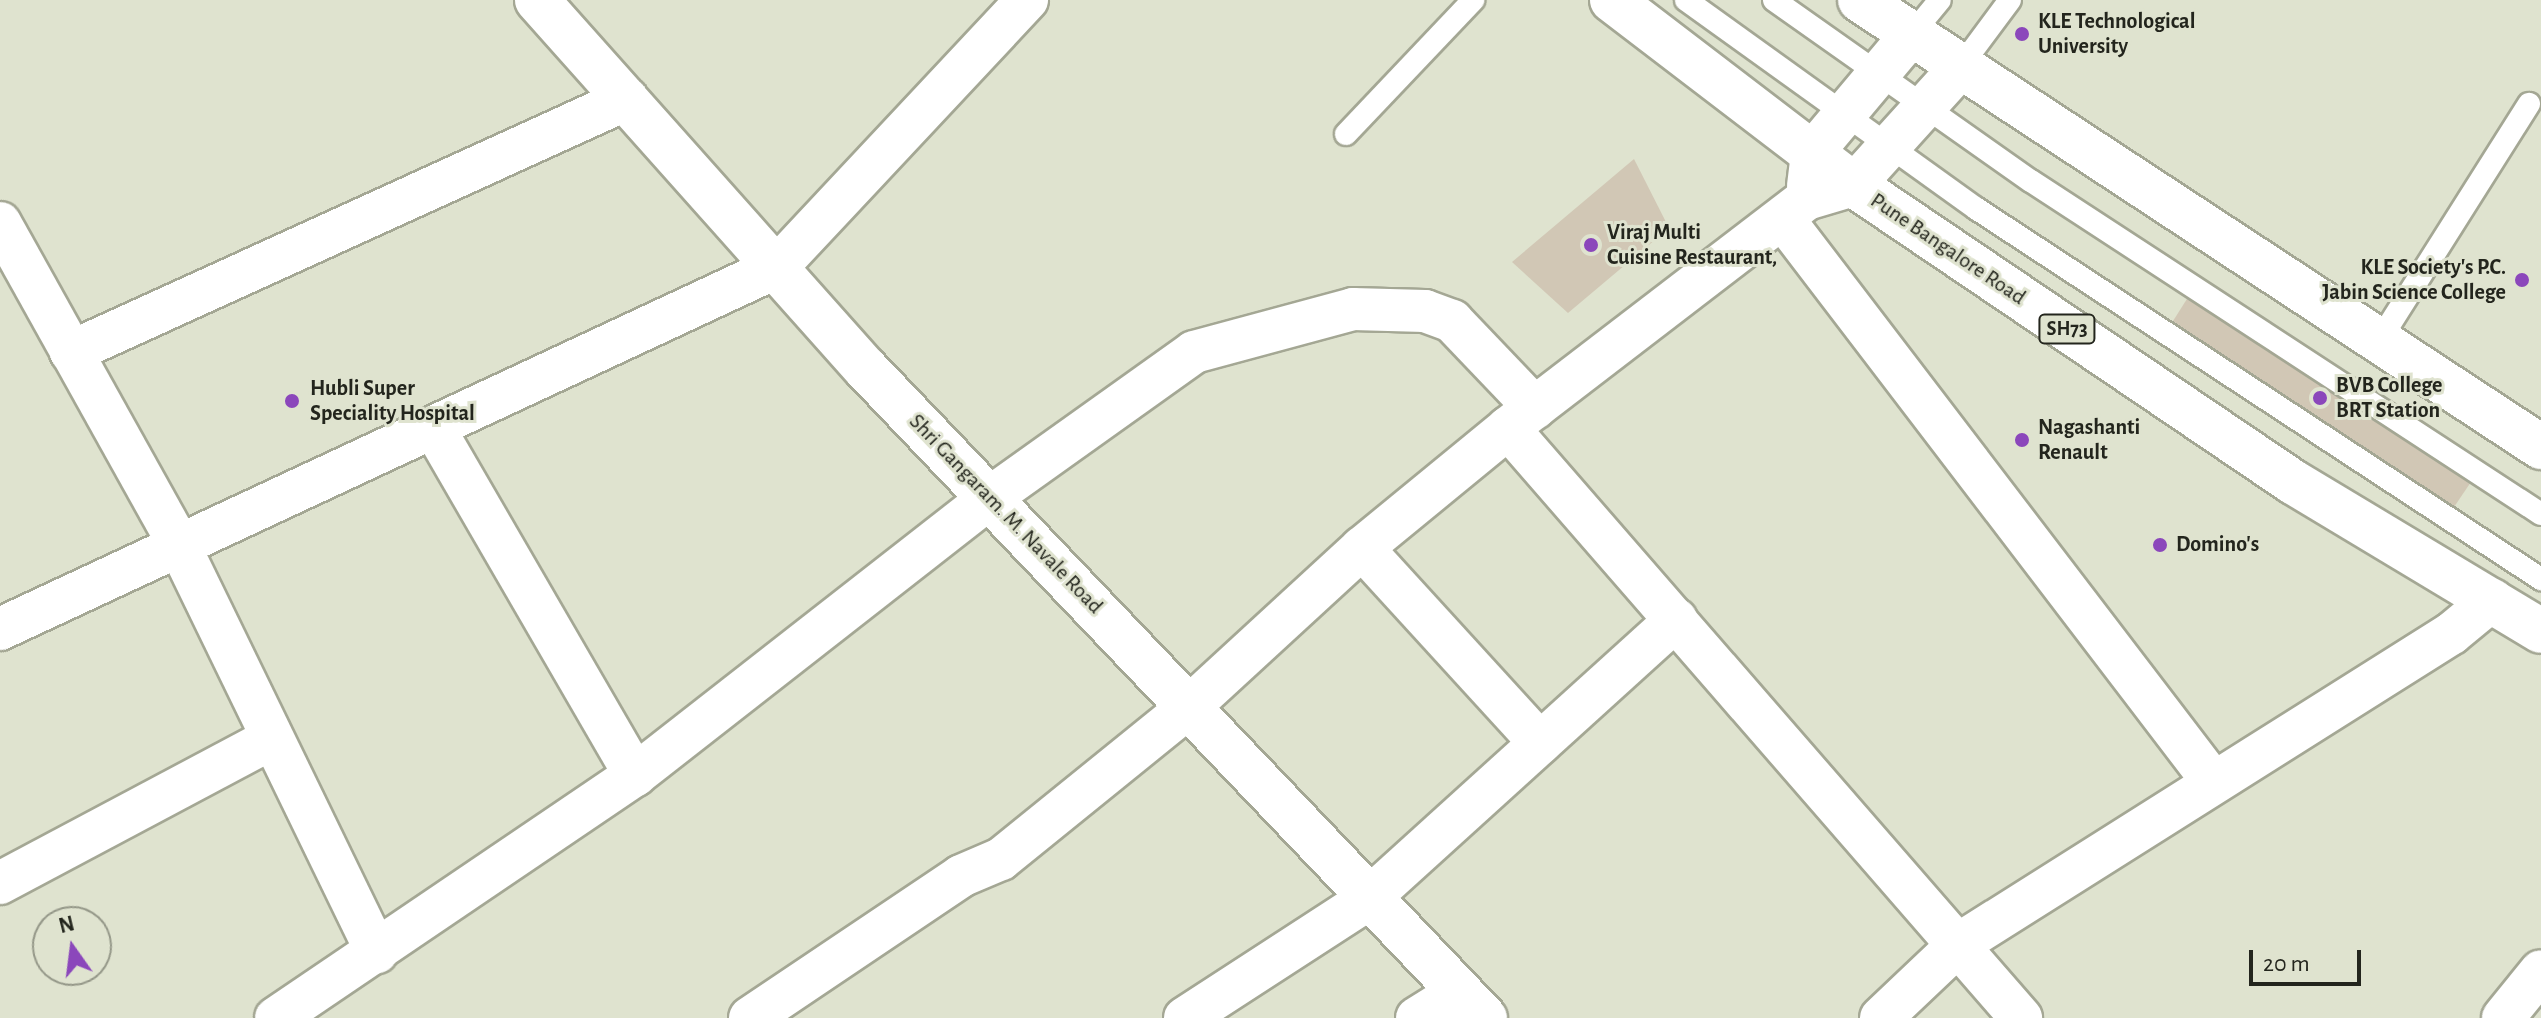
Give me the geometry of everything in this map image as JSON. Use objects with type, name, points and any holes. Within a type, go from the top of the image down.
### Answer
[{"type":"main road","name":"Shri Gangaram. M. Navale Road","points":[[537,0],[777,267],[1368,899],[1472,1005]]},
{"type":"main road","name":"Pune Bangalore Road","points":[[1612,0],[1854,185],[2293,482],[2541,631]]},
{"type":"main road","points":[[1860,0],[1958,70],[2381,338],[2541,447]]},
{"type":"street","points":[[0,629],[178,543],[435,430],[777,267],[1027,0]]},
{"type":"street","points":[[1795,210],[1812,153],[1911,35]]},
{"type":"street","points":[[750,1018],[961,876],[1001,859],[1189,707],[1362,548],[1521,418],[1795,210],[1854,185],[1958,70]]},
{"type":"street","points":[[71,352],[627,99]]},
{"type":"street","points":[[1795,210],[2214,783]]},
{"type":"street","points":[[4,240],[178,543],[377,952]]},
{"type":"street","points":[[276,1018],[635,775],[991,497],[1194,352],[1353,309],[1425,311],[1452,321],[1521,418],[1676,620],[2021,1018]]},
{"type":"street","points":[[435,430],[635,775]]},
{"type":"street","points":[[1362,548],[1540,743]]},
{"type":"street","points":[[1881,1018],[1959,944],[2214,783],[2492,600]]},
{"type":"street","points":[[1185,1018],[1368,899],[1676,620]]},
{"type":"street","points":[[0,883],[271,739]]},
{"type":"street","points":[[2503,1018],[2541,971]]},
{"type":"street","points":[[1417,1018],[1472,1005]]},
{"type":"lane","points":[[1346,134],[1473,0]]},
{"type":"lane","points":[[1686,0],[1889,146],[2541,579]]},
{"type":"lane","points":[[1774,0],[1924,107],[2541,514]]},
{"type":"lane","points":[[1911,35],[1940,0]]},
{"type":"lane","points":[[1958,70],[2010,0]]},
{"type":"lane","points":[[2381,338],[2529,104]]},
{"type":"building","name":"Viraj Multi Cuisine Restaurant,","points":[[1634,159],[1669,228],[1568,313],[1512,262]]},
{"type":"building","name":"BVB College BRT Station","points":[[2192,291],[2475,476],[2450,513],[2173,321]]},
{"type":"place","name":"KLE Technological University","points":[[2022,34]]},
{"type":"place","name":"Viraj Multi Cuisine Restaurant,","points":[[1591,245]]},
{"type":"place","name":"KLE Society's P.C. Jabin Science College","points":[[2522,280]]},
{"type":"place","name":"BVB College BRT Station","points":[[2320,398]]},
{"type":"place","name":"Hubli Super Speciality Hospital","points":[[292,401]]},
{"type":"place","name":"Nagashanti Renault","points":[[2022,440]]},
{"type":"place","name":"Domino's","points":[[2160,545]]}]
